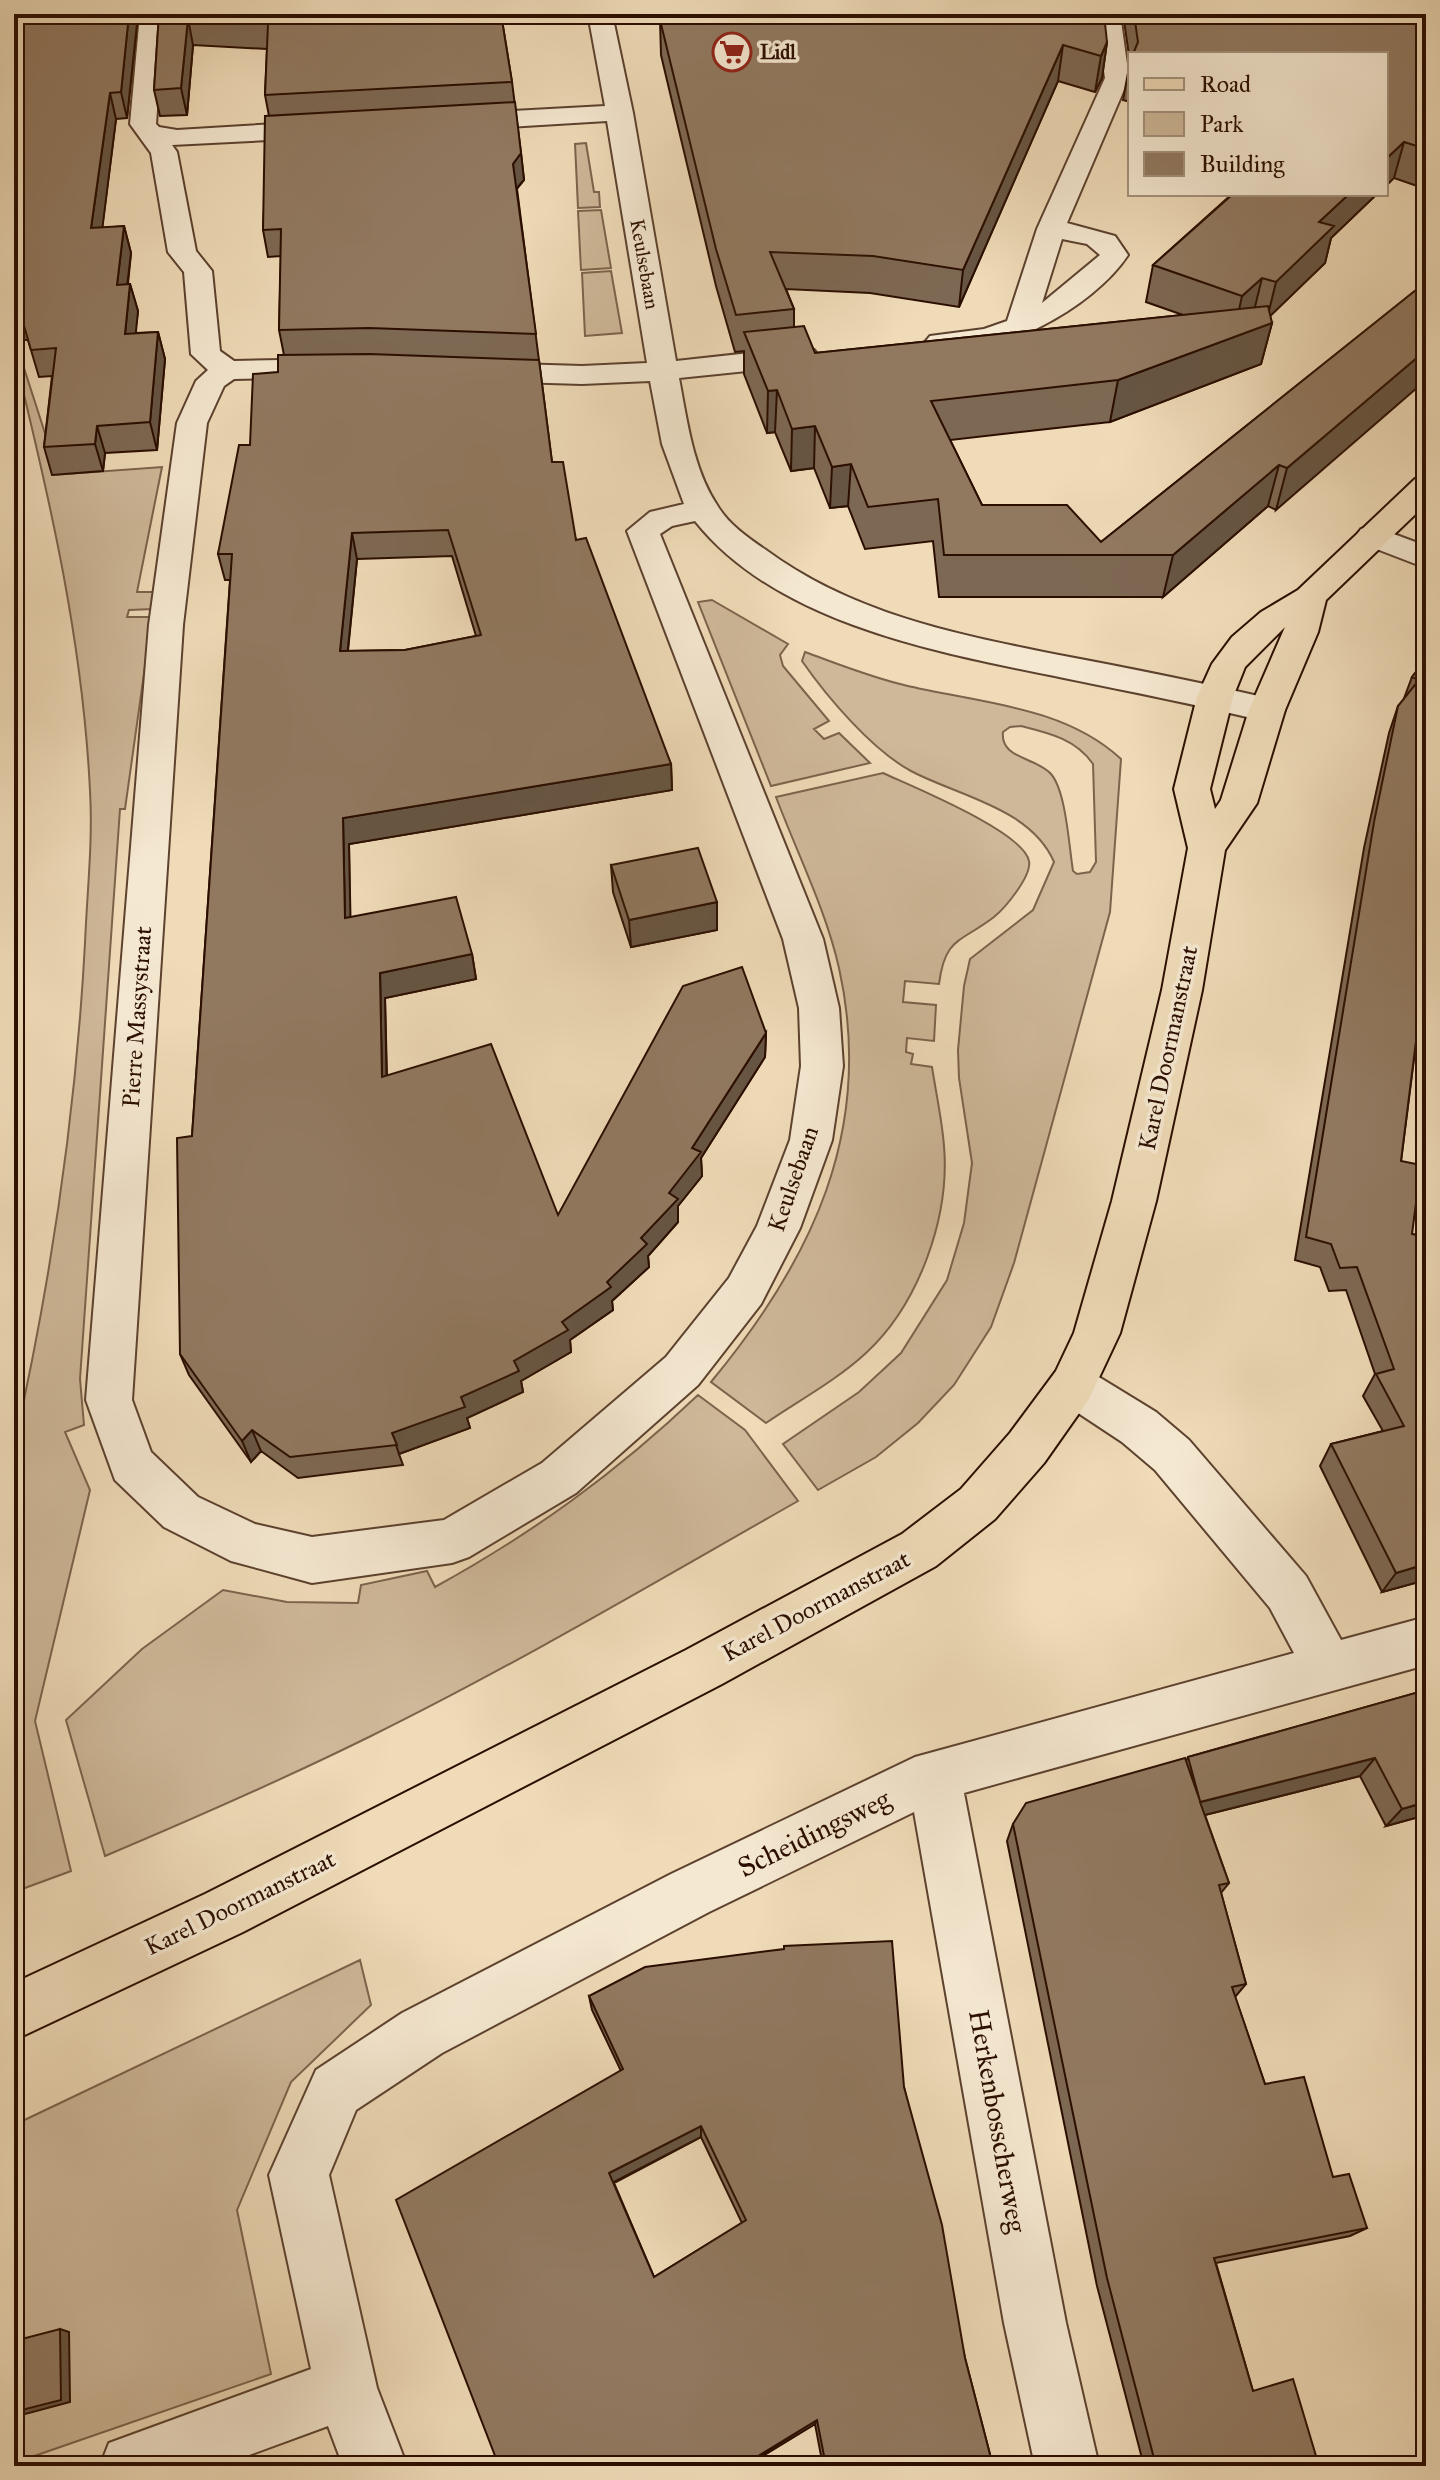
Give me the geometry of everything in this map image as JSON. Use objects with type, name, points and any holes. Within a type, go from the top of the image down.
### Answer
[{"type":"main road","name":"Karel Doormanstraat","points":[[14,2012],[224,1913],[704,1667],[919,1550],[978,1504],[1027,1448],[1073,1385],[1097,1333],[1134,1201],[1182,990],[1207,848],[1192,789],[1215,697],[1229,664],[1244,645],[1273,620],[1310,597],[1426,486]]},
{"type":"main road","name":"Karel Doormanstraat","points":[[1207,848],[1239,803],[1267,710],[1301,632],[1310,597]]},
{"type":"street","points":[[152,14],[143,124],[164,152],[182,252],[198,271],[206,354],[227,370],[358,368]]},
{"type":"street","name":"Keulsebaan","points":[[600,14],[620,113],[662,371],[687,477],[703,509],[745,551],[802,591],[855,616],[920,637],[1267,710]]},
{"type":"street","points":[[1020,326],[1051,229],[1117,78],[1108,14]]},
{"type":"street","points":[[440,123],[620,113]]},
{"type":"street","points":[[153,134],[177,138],[347,128]]},
{"type":"street","points":[[910,345],[988,337],[1020,326],[1058,306],[1114,255],[1106,242],[1094,236],[1051,229]]},
{"type":"street","points":[[448,371],[582,375],[662,371],[833,353]]},
{"type":"street","name":"Pierre Massystraat","points":[[227,370],[211,381],[192,423],[166,625],[109,1400],[132,1465],[181,1512],[248,1545],[312,1560]]},
{"type":"street","name":"Keulsebaan","points":[[312,1560],[452,1541],[559,1478],[639,1412],[682,1371],[745,1291],[778,1228],[811,1140],[822,1066],[819,1008],[803,939],[643,531],[661,519],[703,509]]},
{"type":"street","points":[[1372,536],[1426,558]]},
{"type":"street","points":[[1073,1385],[1139,1427],[1172,1455],[1288,1592],[1330,1669]]},
{"type":"street","name":"Scheidingsweg","points":[[346,2388],[299,2175],[336,2090],[436,2026],[690,1893],[934,1775],[1426,1641]]},
{"type":"street","name":"Herkenbosscherweg","points":[[934,1775],[1035,2323],[1067,2466]]},
{"type":"street","points":[[132,2466],[346,2388],[375,2466]]},
{"type":"green space","points":[[586,143],[594,192],[599,192],[600,207],[578,208],[575,144]]},
{"type":"green space","points":[[601,210],[611,268],[581,270],[578,211]]},
{"type":"green space","points":[[611,271],[622,333],[585,336],[582,273]]},
{"type":"green space","points":[[16,362],[22,362],[54,461],[53,475],[162,467],[137,592],[157,592],[153,609],[129,610],[127,617],[152,617],[125,809],[120,809],[80,1379],[84,1425],[65,1432],[90,1490],[35,1721],[71,1871],[14,1892],[14,1446],[50,1259],[68,1133],[81,1006],[91,829],[86,736],[73,629],[53,522]]},
{"type":"green space","points":[[712,600],[788,644],[780,655],[783,666],[829,721],[814,729],[824,739],[839,733],[870,763],[771,786],[698,602]]},
{"type":"green space","points":[[805,652],[891,682],[1018,708],[1073,727],[1121,759],[1110,912],[1014,1263],[991,1327],[954,1385],[918,1423],[876,1457],[818,1490],[783,1444],[859,1392],[901,1353],[947,1280],[964,1223],[972,1163],[959,1078],[958,1050],[964,986],[970,959],[1033,910],[1054,862],[1029,829],[1011,816],[896,762],[837,706],[802,661]],"holes":[[[1021,726],[1070,743],[1093,764],[1096,862],[1090,872],[1077,874],[1073,871],[1063,806],[1051,774],[1007,748],[1003,732],[1010,727]]]},
{"type":"green space","points":[[883,773],[988,824],[1022,849],[1029,867],[1017,891],[999,913],[950,949],[939,984],[905,981],[903,1002],[936,1005],[934,1041],[907,1038],[906,1052],[913,1054],[911,1064],[932,1067],[945,1173],[936,1230],[916,1285],[885,1333],[866,1353],[766,1423],[711,1382],[779,1289],[805,1240],[826,1190],[841,1138],[848,1084],[848,1027],[839,968],[819,903],[776,797]]},
{"type":"green space","points":[[698,1395],[745,1430],[798,1501],[586,1622],[425,1709],[272,1783],[105,1856],[66,1720],[142,1649],[223,1590],[287,1602],[358,1603],[361,1585],[427,1571],[435,1587],[540,1523],[605,1476]]},
{"type":"green space","points":[[360,1960],[371,2005],[291,2082],[237,2210],[271,2374],[14,2463],[14,2125]]},
{"type":"building","points":[[14,14],[129,14],[121,92],[110,93],[91,228],[124,226],[117,285],[130,284],[125,334],[158,332],[150,422],[97,426],[95,444],[44,447],[56,348],[31,350],[20,312],[14,312]]},
{"type":"building","points":[[159,14],[501,14],[512,82],[265,95],[268,24],[188,19],[181,88],[154,90]]},
{"type":"building","points":[[758,14],[1104,14],[1107,42],[1101,56],[1063,45],[963,270],[873,256],[770,252],[794,309],[736,315],[716,249],[660,20]]},
{"type":"building","points":[[1134,14],[1426,14],[1426,149],[1404,142],[1388,157],[1388,52],[1134,52],[1138,42]]},
{"type":"building","points":[[515,102],[521,153],[513,164],[536,334],[369,328],[279,330],[281,229],[263,230],[265,116]]},
{"type":"building","points":[[1231,196],[1347,196],[1319,222],[1334,226],[1276,282],[1262,278],[1242,296],[1153,265]]},
{"type":"building","points":[[1426,282],[1426,350],[1287,468],[1279,465],[1173,555],[944,555],[938,499],[868,507],[851,464],[832,467],[815,426],[792,429],[777,390],[768,391],[744,332],[804,326],[815,353],[1268,306],[1272,323],[1118,380],[931,401],[982,505],[1067,505],[1101,542]]},
{"type":"building","points":[[369,354],[539,360],[552,462],[563,462],[576,540],[586,538],[671,764],[343,818],[345,918],[456,897],[472,954],[380,973],[382,1077],[491,1044],[558,1215],[683,986],[742,967],[766,1033],[692,1148],[701,1152],[669,1193],[678,1199],[641,1238],[647,1244],[607,1282],[611,1287],[562,1322],[568,1330],[514,1361],[519,1371],[461,1397],[465,1407],[392,1433],[397,1445],[290,1457],[252,1430],[242,1441],[180,1354],[177,1138],[192,1136],[232,554],[218,554],[239,445],[250,445],[253,374],[278,372],[278,355]],"holes":[[[448,530],[481,635],[405,650],[340,651],[352,533]]]},
{"type":"building","points":[[1426,659],[1426,1026],[1418,1025],[1401,1161],[1421,1165],[1412,1234],[1426,1237],[1426,1564],[1396,1573],[1331,1444],[1404,1426],[1376,1374],[1394,1369],[1357,1267],[1340,1268],[1331,1244],[1306,1237],[1374,822],[1398,706],[1419,680],[1412,677]]},
{"type":"building","points":[[698,848],[717,902],[629,920],[611,865]]},
{"type":"building","points":[[1426,1690],[1426,1802],[1402,1809],[1375,1758],[1200,1802],[1229,1883],[1219,1885],[1246,1984],[1232,1987],[1265,2084],[1304,2077],[1333,2177],[1349,2174],[1367,2228],[1214,2258],[1253,2391],[1293,2379],[1319,2466],[1156,2466],[1107,2278],[1013,1824],[1026,1803],[1185,1758],[1200,1801],[1188,1757]]},
{"type":"building","points":[[892,1941],[904,2087],[942,2225],[965,2358],[993,2466],[826,2466],[817,2420],[742,2466],[499,2466],[396,2200],[623,2069],[589,1996],[645,1967],[784,1949],[784,1946]],"holes":[[[701,2126],[746,2220],[654,2277],[609,2173]]]},
{"type":"building","points":[[60,2329],[61,2400],[14,2412],[14,2341]]},
{"type":"place","name":"Lidl","points":[[732,52]]}]
